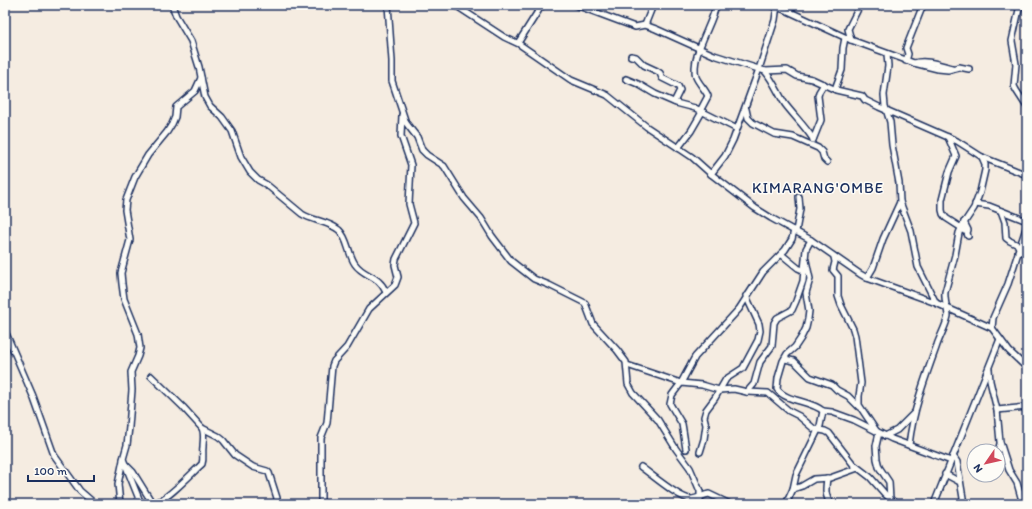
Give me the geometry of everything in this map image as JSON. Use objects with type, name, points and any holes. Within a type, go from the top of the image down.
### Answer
[{"type":"street","points":[[5,9],[7,5]]},
{"type":"street","points":[[172,5],[176,16],[190,41],[198,63],[205,97],[210,106],[227,122],[242,157],[253,176],[267,185],[293,208],[306,217],[330,224],[340,231],[344,236],[354,263],[361,271],[369,274],[380,282],[386,292]]},
{"type":"street","points":[[388,5],[392,81],[408,125],[417,137],[422,150],[444,166],[464,198],[481,218],[492,236],[511,261],[534,279],[584,303],[592,324],[617,350],[627,365],[627,380],[630,388],[658,420],[690,468],[699,488],[700,504]]},
{"type":"street","points":[[455,5],[504,37],[518,43],[571,80],[608,95],[628,110],[640,122],[692,157],[755,208],[811,240],[867,278],[936,303],[992,328],[1000,339],[1027,368]]},
{"type":"street","points":[[518,43],[542,5]]},
{"type":"street","points":[[576,5],[635,27],[645,25],[714,55],[762,70],[787,70],[797,76],[812,79],[835,89],[862,96],[865,100],[962,144],[982,157],[1027,175]]},
{"type":"street","points":[[645,25],[653,5]]},
{"type":"street","points":[[678,148],[691,131],[708,96],[696,76],[696,64],[702,38],[712,18],[716,5]]},
{"type":"street","points":[[770,5],[777,6],[845,38],[906,61],[914,63],[926,61],[953,68],[959,67],[969,69]]},
{"type":"street","points":[[851,40],[848,29],[860,5]]},
{"type":"street","points":[[906,61],[908,54],[906,48],[923,5]]},
{"type":"street","points":[[1020,5],[1012,41],[1016,64],[1014,86],[1027,108]]},
{"type":"street","points":[[712,174],[725,156],[762,70],[775,20],[777,6]]},
{"type":"street","points":[[835,89],[842,70],[845,38]]},
{"type":"street","points":[[887,54],[888,66],[884,95],[886,110],[890,122],[892,145],[899,183],[900,202],[911,231],[918,267],[936,303]]},
{"type":"street","points":[[631,56],[636,57],[644,65],[660,73],[662,78],[678,86],[680,90],[674,102]]},
{"type":"street","points":[[762,70],[777,88],[785,103],[803,124],[813,142],[821,150],[824,159],[827,162]]},
{"type":"street","points":[[120,504],[118,484],[127,445],[132,390],[131,370],[140,348],[138,334],[124,300],[122,284],[121,273],[130,240],[125,210],[126,200],[135,178],[148,154],[172,124],[175,117],[176,107],[194,91],[201,78]]},
{"type":"street","points":[[626,79],[674,102],[695,108],[737,129]]},
{"type":"street","points":[[813,142],[820,120],[818,96],[824,84]]},
{"type":"street","points":[[746,106],[748,118],[753,123],[774,134],[813,142]]},
{"type":"street","points":[[321,504],[321,438],[327,422],[332,366],[334,361],[347,347],[368,310],[383,298],[386,292],[396,283],[398,277],[395,265],[396,259],[414,223],[409,204],[411,165],[401,136],[403,111]]},
{"type":"street","points":[[948,137],[956,156],[949,172],[942,200],[942,212],[946,218],[964,232]]},
{"type":"street","points":[[909,446],[914,413],[948,316],[945,292],[955,254],[964,232],[964,222],[976,204],[985,170],[985,164],[982,157]]},
{"type":"street","points":[[686,450],[682,424],[670,404],[672,395],[681,383],[695,357],[740,307],[763,272],[781,254],[792,239],[800,208],[799,197]]},
{"type":"street","points":[[867,278],[873,268],[883,240],[900,202]]},
{"type":"street","points":[[976,204],[989,206],[1027,221]]},
{"type":"street","points":[[1001,211],[1005,222],[1006,238],[1018,245],[1019,250]]},
{"type":"street","points":[[992,328],[993,318],[1008,284],[1027,225]]},
{"type":"street","points":[[747,392],[754,384],[760,362],[772,346],[774,323],[777,318],[789,312],[793,308],[802,286],[805,271],[806,249],[811,240]]},
{"type":"street","points":[[1019,250],[1027,253]]},
{"type":"street","points":[[781,254],[798,268],[805,271]]},
{"type":"street","points":[[834,257],[835,262],[833,270],[838,276],[839,299],[855,336],[861,383],[858,400],[860,408]]},
{"type":"street","points":[[806,260],[810,279],[806,293],[809,311],[806,328],[795,347],[784,358],[778,378],[777,389],[779,392],[788,396],[812,404],[823,411],[832,412],[854,420],[909,446],[952,459],[957,462],[964,504]]},
{"type":"street","points":[[700,452],[705,436],[705,414],[728,377],[742,370],[758,340],[760,331],[759,324],[746,296]]},
{"type":"street","points":[[5,331],[33,396],[54,455],[80,491],[95,504]]},
{"type":"street","points":[[934,504],[1000,339]]},
{"type":"street","points":[[784,358],[794,361],[810,377],[831,384],[848,396],[860,408],[878,432],[876,446],[877,459],[879,467],[889,482],[890,499]]},
{"type":"street","points":[[627,365],[681,383],[702,385],[719,390],[734,389],[747,392],[768,393],[789,411],[799,416],[814,428],[829,433],[853,464],[870,477],[896,504]]},
{"type":"street","points":[[989,368],[990,381],[997,410],[1000,442],[1008,470],[1017,483],[1023,504]]},
{"type":"street","points":[[151,376],[202,428],[218,436],[227,444],[232,452],[242,460],[253,467],[265,470],[269,473],[277,498],[276,504]]},
{"type":"street","points":[[997,410],[1027,407]]},
{"type":"street","points":[[786,504],[793,489],[796,475],[818,430],[823,411]]},
{"type":"street","points":[[886,436],[897,430],[914,413]]},
{"type":"street","points":[[124,462],[133,472],[151,501],[159,501],[174,490],[202,464],[204,458],[202,447],[204,436],[202,428]]},
{"type":"street","points":[[124,462],[141,504]]},
{"type":"street","points":[[641,467],[682,496],[689,499],[709,494],[730,504]]},
{"type":"street","points":[[793,489],[814,479],[827,478],[858,468]]},
{"type":"street","points":[[945,474],[960,482]]},
{"type":"street","points":[[827,478],[826,495],[831,504]]},
{"type":"district","name":"KIMARANG'OMBE","points":[[818,188]]}]
